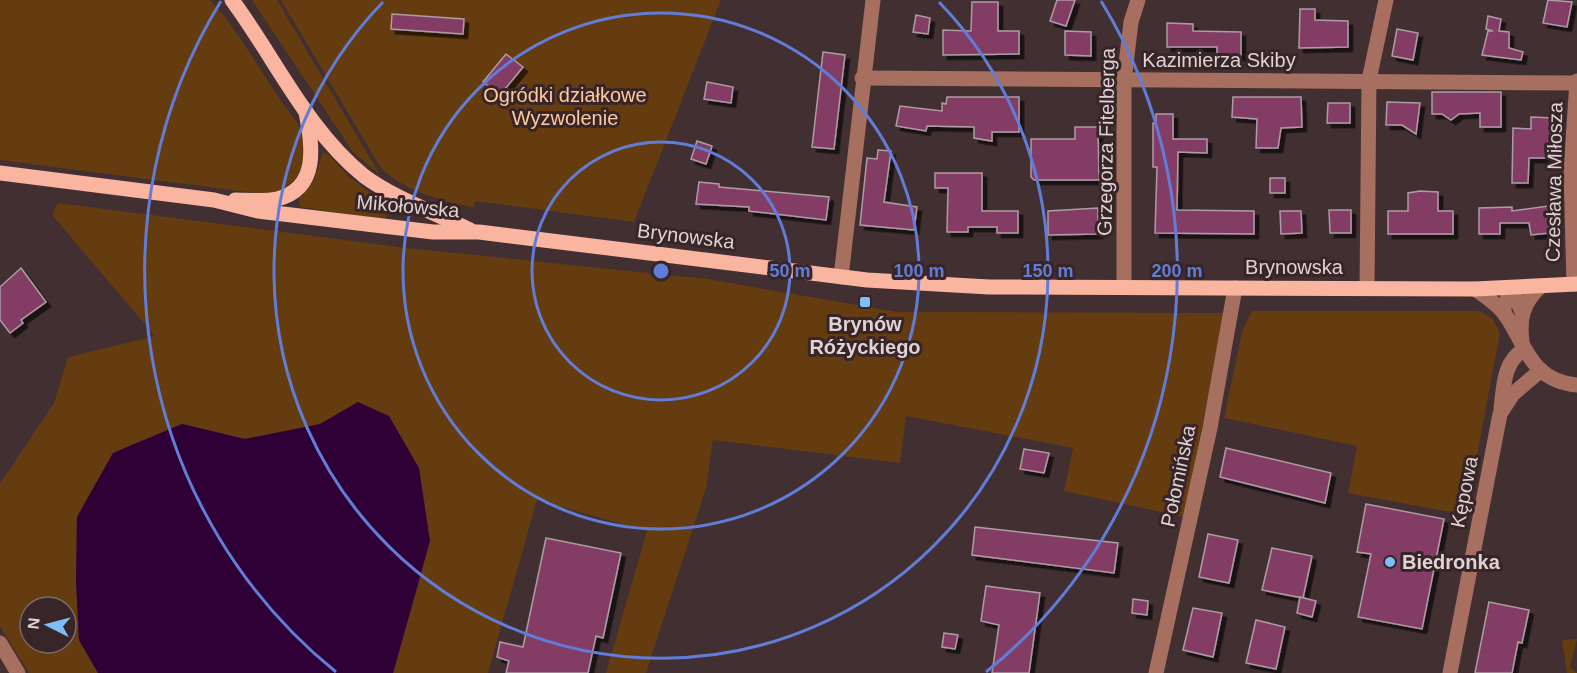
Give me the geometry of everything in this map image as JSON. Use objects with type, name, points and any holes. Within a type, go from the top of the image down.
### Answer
[{"type":"main road","name":"Mikołowska","points":[[232,0],[306,111],[363,175],[380,186],[473,232]]},
{"type":"main road","points":[[214,200],[275,199],[290,194],[301,184],[310,170],[313,156],[306,111]]},
{"type":"main road","name":"Mikołowska","points":[[0,173],[214,200],[258,211],[433,232],[473,232]]},
{"type":"main road","name":"Brynowska","points":[[473,232],[841,277],[945,286],[1475,289],[1576,284]]},
{"type":"street","points":[[841,277],[862,78],[873,0]]},
{"type":"street","name":"Grzegorza Fitelberga","points":[[1124,287],[1124,81],[1131,22],[1138,0]]},
{"type":"street","points":[[1367,288],[1369,80],[1386,0]]},
{"type":"street","name":"Kazimierza Skiby","points":[[862,78],[1577,82]]},
{"type":"street","name":"Czesława Miłosza","points":[[1576,284],[1571,171],[1577,82]]},
{"type":"street","points":[[1523,350],[1520,325],[1522,312],[1530,297],[1540,287]]},
{"type":"street","name":"Połomińska","points":[[1156,673],[1210,428],[1235,288]]},
{"type":"street","points":[[1512,288],[1522,312]]},
{"type":"street","points":[[1504,313],[1504,306],[1512,288]]},
{"type":"street","points":[[1475,289],[1504,313],[1523,350],[1541,370],[1553,379],[1577,385]]},
{"type":"street","points":[[1500,414],[1506,369],[1514,356],[1523,350]]},
{"type":"street","name":"Kępowa","points":[[1450,673],[1500,414],[1513,394],[1541,370]]},
{"type":"street","points":[[0,643],[18,673]]},
{"type":"green space","points":[[0,0],[210,0],[238,35],[300,129],[305,144],[305,155],[298,175],[283,189],[261,194],[0,160]]},
{"type":"green space","points":[[252,0],[277,0],[380,175],[353,152]]},
{"type":"green space","name":"Ogródki działkowe Wyzwolenie","points":[[281,0],[721,0],[634,222],[475,201],[474,207],[462,205],[423,194],[398,181],[379,165]]},
{"type":"green space","points":[[323,152],[329,155],[349,177],[388,206],[386,218],[300,207],[299,199],[314,180]]},
{"type":"green space","points":[[58,203],[407,248],[708,279],[897,312],[1223,313],[1222,328],[1184,517],[1064,491],[1073,448],[906,416],[900,463],[713,440],[706,488],[646,673],[606,673],[647,531],[537,500],[488,673],[393,673],[419,582],[358,402],[320,424],[245,439],[182,424],[113,453],[77,517],[77,595],[18,595],[18,655],[78,655],[78,620],[79,640],[98,673],[29,673],[0,626],[0,484],[54,403],[68,357],[155,336],[52,215]]},
{"type":"green space","points":[[1252,311],[1479,311],[1492,318],[1500,333],[1466,515],[1348,493],[1357,446],[1224,418],[1242,332]]},
{"type":"green space","points":[[1577,639],[1570,667],[1577,673],[1567,673],[1562,640]]},
{"type":"shaded area","points":[[358,402],[389,416],[419,468],[430,541],[393,673],[98,673],[79,640],[76,581],[77,517],[113,453],[182,424],[245,439],[320,424]]},
{"type":"building","points":[[1057,0],[1075,0],[1066,26],[1050,21]]},
{"type":"building","points":[[1548,0],[1572,2],[1567,27],[1543,23]]},
{"type":"building","points":[[972,2],[998,2],[998,31],[1019,31],[1019,54],[943,55],[943,30],[971,31]]},
{"type":"building","points":[[1300,9],[1315,9],[1315,20],[1348,21],[1348,47],[1299,48]]},
{"type":"building","points":[[392,14],[464,19],[463,34],[391,29]]},
{"type":"building","points":[[916,15],[930,18],[928,34],[913,32]]},
{"type":"building","points":[[1488,16],[1501,19],[1499,31],[1509,32],[1509,48],[1523,52],[1521,60],[1482,55],[1488,31],[1493,31],[1486,29]]},
{"type":"building","points":[[1167,23],[1193,24],[1193,31],[1241,32],[1241,56],[1217,56],[1217,47],[1167,47]]},
{"type":"building","points":[[1397,29],[1418,33],[1413,60],[1392,56]]},
{"type":"building","points":[[1065,31],[1091,32],[1091,56],[1065,55]]},
{"type":"building","points":[[823,52],[845,55],[834,149],[812,147]]},
{"type":"building","points":[[506,54],[523,67],[500,95],[483,82]]},
{"type":"building","points":[[707,82],[733,87],[731,103],[704,99]]},
{"type":"building","points":[[1432,92],[1501,92],[1501,127],[1480,127],[1480,113],[1459,114],[1451,120],[1442,114],[1432,114]]},
{"type":"building","points":[[947,97],[1019,97],[1019,132],[992,132],[992,141],[974,138],[974,127],[927,126],[926,131],[896,126],[900,106],[942,111],[942,103],[946,104]]},
{"type":"building","points":[[1233,97],[1301,97],[1302,127],[1281,128],[1278,148],[1256,148],[1257,119],[1232,117]]},
{"type":"building","points":[[1387,102],[1420,103],[1416,134],[1402,125],[1386,125]]},
{"type":"building","points":[[1328,103],[1350,103],[1350,123],[1327,123]]},
{"type":"building","points":[[1156,114],[1173,114],[1173,139],[1207,139],[1207,153],[1178,152],[1177,210],[1254,211],[1254,234],[1155,233],[1157,167],[1153,167],[1153,123],[1156,123]]},
{"type":"building","points":[[1531,117],[1555,118],[1554,129],[1560,135],[1554,145],[1554,153],[1549,152],[1549,158],[1529,158],[1528,183],[1512,183],[1513,128],[1531,129]]},
{"type":"building","points":[[1075,127],[1098,127],[1099,180],[1034,180],[1031,177],[1031,139],[1075,139]]},
{"type":"building","points":[[697,141],[712,146],[706,164],[691,159]]},
{"type":"building","points":[[878,150],[891,151],[884,202],[917,207],[914,230],[860,225],[867,158],[877,159]]},
{"type":"building","points":[[935,173],[982,173],[982,211],[1018,211],[1018,233],[997,233],[997,227],[968,227],[968,232],[947,232],[948,188],[935,188]]},
{"type":"building","points":[[1270,178],[1285,178],[1285,193],[1270,193]]},
{"type":"building","points":[[699,182],[719,184],[719,187],[829,197],[826,220],[749,211],[749,207],[696,204]]},
{"type":"building","points":[[1438,192],[1438,211],[1453,211],[1453,234],[1388,234],[1388,211],[1408,211],[1408,193]]},
{"type":"building","points":[[1548,206],[1549,233],[1531,235],[1529,223],[1500,223],[1500,234],[1479,234],[1479,208],[1512,207],[1512,211]]},
{"type":"building","points":[[1098,208],[1098,234],[1048,235],[1048,211]]},
{"type":"building","points":[[1329,210],[1351,210],[1351,233],[1330,233]]},
{"type":"building","points":[[1280,211],[1301,211],[1302,233],[1281,234]]},
{"type":"building","points":[[21,268],[46,302],[21,320],[23,323],[10,333],[0,320],[0,287]]},
{"type":"building","points":[[1226,448],[1331,473],[1325,503],[1220,477]]},
{"type":"building","points":[[1024,449],[1049,453],[1044,473],[1020,469]]},
{"type":"building","points":[[1366,504],[1444,519],[1422,629],[1358,617],[1371,554],[1357,552]]},
{"type":"building","points":[[975,527],[1118,543],[1114,573],[972,555]]},
{"type":"building","points":[[1208,534],[1238,540],[1229,583],[1199,577]]},
{"type":"building","points":[[546,538],[621,553],[603,638],[596,636],[588,673],[506,673],[509,661],[497,657],[500,642],[523,647]]},
{"type":"building","points":[[1272,548],[1312,556],[1303,598],[1262,590]]},
{"type":"building","points":[[986,586],[1040,593],[1029,673],[992,673],[999,625],[981,621]]},
{"type":"building","points":[[1300,597],[1316,601],[1312,617],[1297,613]]},
{"type":"building","points":[[1133,599],[1148,601],[1147,615],[1132,613]]},
{"type":"building","points":[[1489,602],[1529,610],[1522,643],[1518,642],[1512,673],[1475,673]]},
{"type":"building","points":[[1193,608],[1222,613],[1213,657],[1183,650]]},
{"type":"building","points":[[1256,620],[1285,627],[1276,669],[1246,663]]},
{"type":"building","points":[[944,633],[958,635],[955,649],[942,647]]},
{"type":"place","name":"Brynów Różyckiego","points":[[865,302]]},
{"type":"place","name":"Biedronka","points":[[1390,562]]}]
